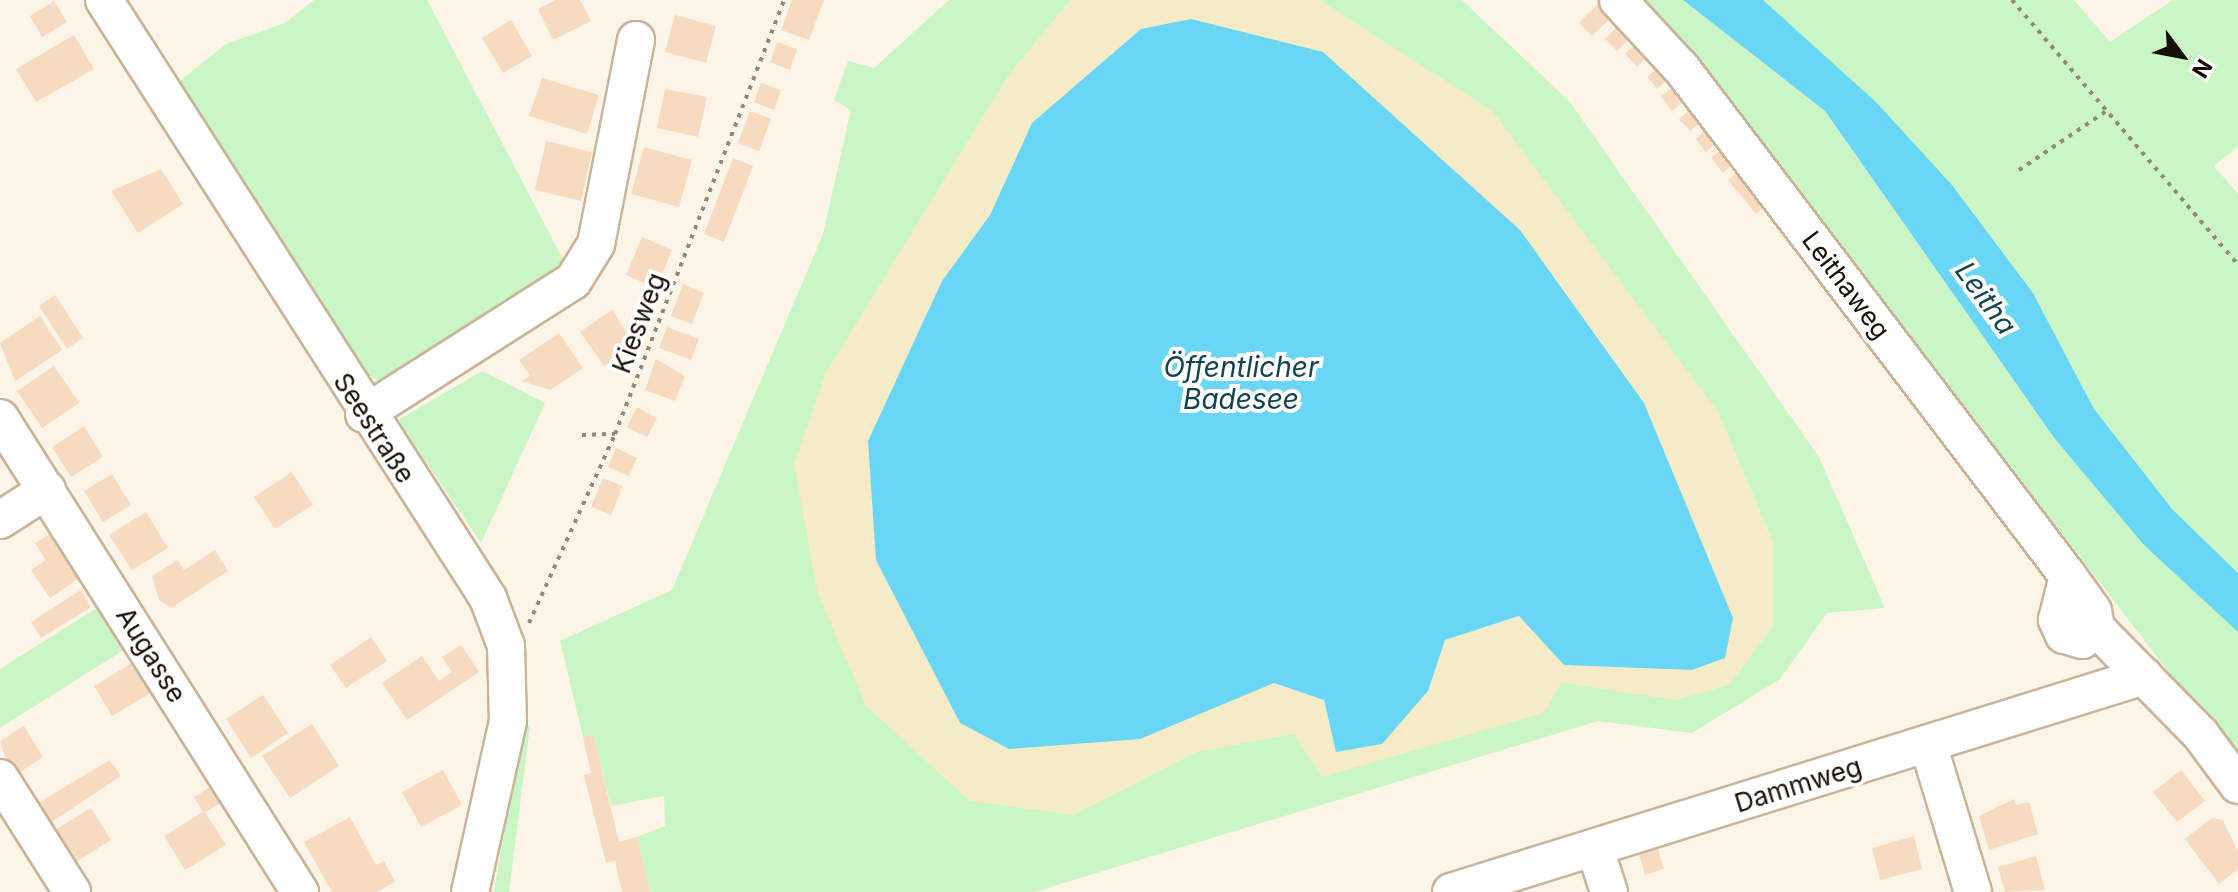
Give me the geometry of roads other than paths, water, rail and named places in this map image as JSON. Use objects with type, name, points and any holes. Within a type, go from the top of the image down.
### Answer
[{"type":"street","name":"Seestraße","points":[[104,0],[364,414],[488,598],[506,646],[508,721],[470,892]]},
{"type":"street","name":"Leithaweg","points":[[1618,0],[1682,69],[2068,576],[2096,628],[2144,676],[2238,785]]},
{"type":"street","points":[[364,414],[573,281],[596,244],[636,40]]},
{"type":"street","name":"Augasse","points":[[0,418],[300,892]]},
{"type":"street","points":[[0,520],[47,490]]},
{"type":"street","name":"Dammweg","points":[[1451,892],[2144,676]]},
{"type":"street","points":[[1928,744],[1973,892]]},
{"type":"street","points":[[0,778],[72,892]]},
{"type":"street","points":[[1595,849],[1609,892]]},
{"type":"water","name":"Leitha","points":[[1683,0],[1763,0],[1876,102],[1952,185],[2033,293],[2094,409],[2173,510],[2238,573],[2238,632],[2144,545],[2055,439],[1825,111]]},
{"type":"water","name":"Öffentlicher Badesee","points":[[1191,19],[1323,52],[1520,230],[1644,403],[1733,618],[1725,658],[1692,670],[1564,665],[1519,616],[1445,640],[1428,691],[1382,744],[1336,752],[1324,700],[1274,683],[1140,739],[1009,749],[960,723],[876,560],[868,441],[942,281],[990,215],[1032,123],[1141,29]]}]
